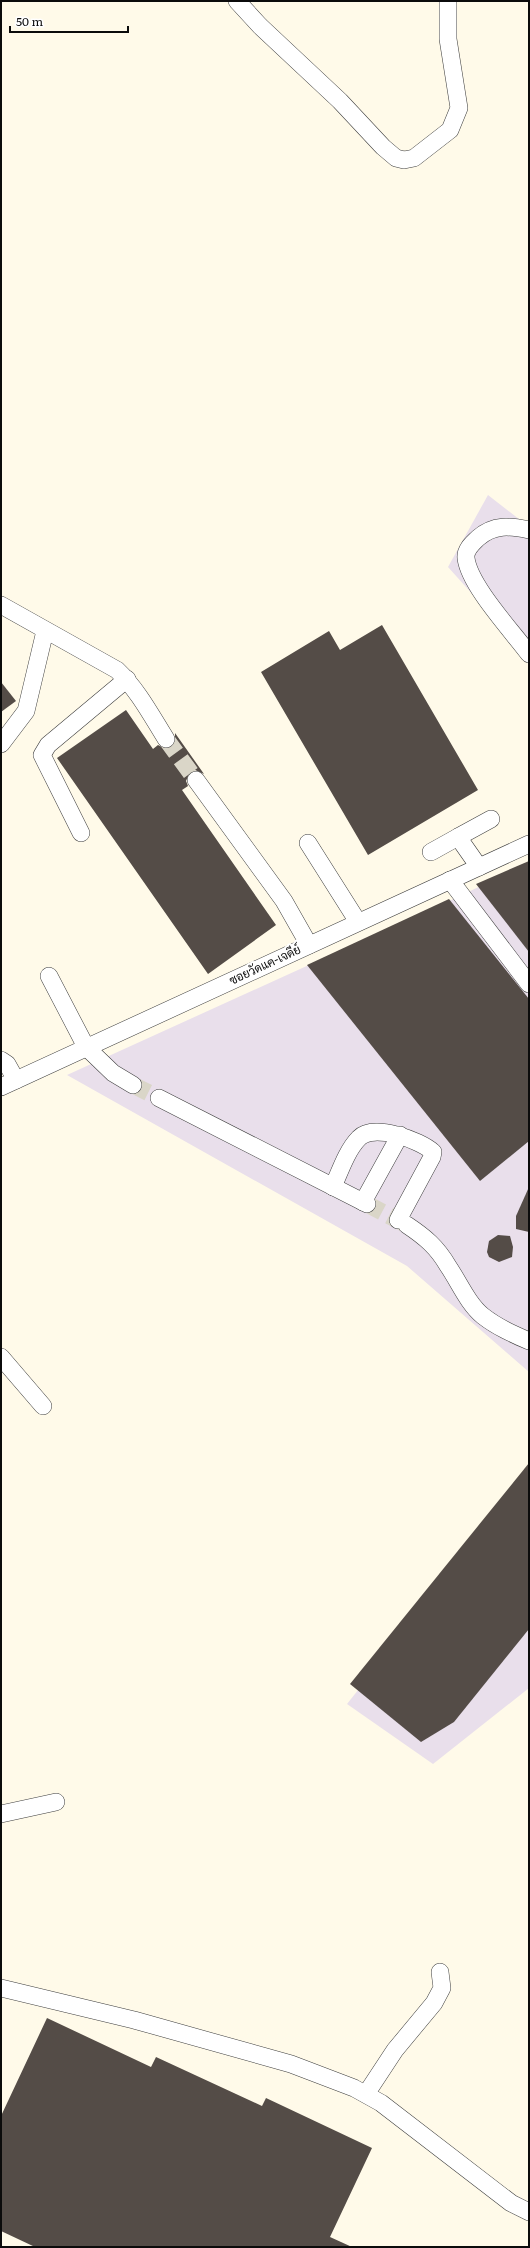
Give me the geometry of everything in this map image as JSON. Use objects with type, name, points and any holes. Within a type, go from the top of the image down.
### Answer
[{"type":"street","points":[[237,1],[260,26],[340,101],[384,147],[396,158],[404,160],[414,158],[450,130],[459,108],[448,39],[448,1]]},
{"type":"street","points":[[529,530],[500,526],[486,531],[469,547],[466,557],[473,580],[529,654]]},
{"type":"street","points":[[1,605],[45,631],[100,659],[117,670],[143,700],[166,739]]},
{"type":"street","points":[[1,744],[26,711],[45,631]]},
{"type":"street","points":[[81,833],[42,755],[48,745],[127,680]]},
{"type":"street","points":[[196,780],[284,902],[309,945]]},
{"type":"street","points":[[432,852],[491,819]]},
{"type":"street","points":[[458,837],[479,867]]},
{"type":"street","points":[[308,842],[358,922]]},
{"type":"street","name":"ซอยวัดแค-เจดีย์","points":[[8,1083],[529,844]]},
{"type":"street","points":[[450,880],[529,984]]},
{"type":"street","points":[[49,976],[86,1047],[113,1073],[133,1085]]},
{"type":"street","points":[[1,1060],[7,1064],[8,1083]]},
{"type":"street","points":[[158,1098],[365,1203],[400,1135]]},
{"type":"street","points":[[333,1187],[354,1144],[360,1136],[368,1132],[400,1135],[428,1148],[432,1152],[432,1157],[402,1223],[430,1241],[448,1264],[468,1299],[482,1316],[529,1341]]},
{"type":"street","points":[[1,1356],[43,1406]]},
{"type":"street","points":[[1,1814],[56,1802]]},
{"type":"street","points":[[366,2094],[395,2050],[434,2003],[442,1988],[440,1972]]},
{"type":"street","points":[[1,1988],[134,2020],[291,2064],[366,2094],[381,2103],[511,2203],[529,2212]]},
{"type":"shaded area","points":[[488,495],[529,527],[529,657],[448,567]]},
{"type":"shaded area","points":[[529,863],[529,1372],[407,1266],[67,1075],[445,903]]},
{"type":"shaded area","points":[[529,1475],[529,1688],[433,1764],[347,1704]]},
{"type":"building","points":[[382,625],[478,790],[368,855],[261,672],[329,631],[340,650]]},
{"type":"building","points":[[1,682],[16,701],[1,712]]},
{"type":"building","points":[[126,710],[153,749],[158,745],[166,749],[172,747],[175,743],[175,733],[204,774],[195,770],[190,772],[186,781],[188,786],[182,790],[276,925],[208,974],[57,758]]},
{"type":"building","points":[[529,861],[529,952],[476,884]]},
{"type":"building","points":[[449,899],[529,999],[529,1141],[480,1181],[307,965]]},
{"type":"building","points":[[529,1187],[529,1232],[516,1229],[516,1216]]},
{"type":"building","points":[[498,1235],[510,1236],[513,1247],[512,1257],[499,1262],[489,1257],[487,1252],[489,1241]]},
{"type":"building","points":[[529,1463],[529,1629],[454,1722],[421,1742],[350,1684]]},
{"type":"building","points":[[47,2018],[151,2067],[156,2057],[262,2106],[266,2098],[372,2148],[330,2237],[352,2247],[35,2247],[1,2231],[1,2116]]},
{"type":"tunnel","points":[[166,739],[196,780]]},
{"type":"tunnel","points":[[133,1085],[159,1098]]},
{"type":"tunnel","points":[[367,1204],[407,1225]]}]
